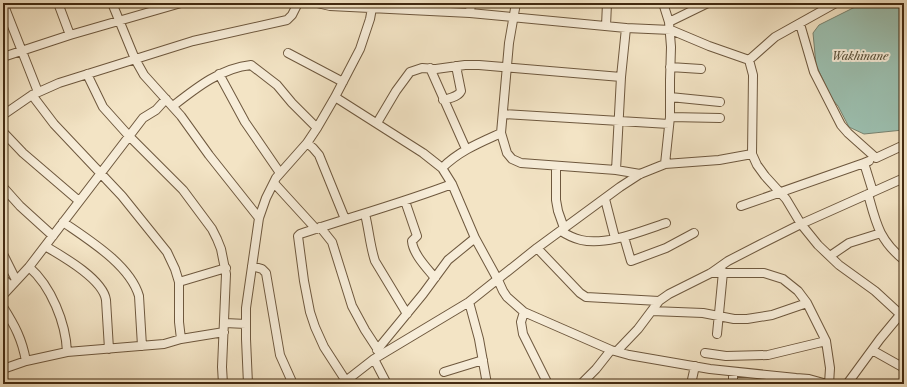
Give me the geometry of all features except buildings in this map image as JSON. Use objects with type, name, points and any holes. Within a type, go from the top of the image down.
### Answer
[{"type":"street","points":[[3,3],[22,52],[35,94],[54,124],[82,156],[101,173],[122,196],[161,243],[175,269],[179,282],[178,313],[181,339]]},
{"type":"street","points":[[58,3],[70,35]]},
{"type":"street","points":[[112,3],[135,59],[144,75],[191,128],[209,155],[259,218]]},
{"type":"street","points":[[3,57],[170,4],[181,3]]},
{"type":"street","points":[[3,115],[35,94],[59,83],[193,41],[287,20],[292,15],[298,3]]},
{"type":"street","points":[[317,3],[330,6],[357,5],[372,8],[470,13],[626,28],[670,26],[708,3]]},
{"type":"street","points":[[470,13],[471,3]]},
{"type":"street","points":[[516,3],[507,68],[501,133],[504,146],[512,159],[520,162],[616,170],[640,174]]},
{"type":"street","points":[[606,26],[607,3]]},
{"type":"street","points":[[663,3],[670,26],[670,120],[666,164]]},
{"type":"street","points":[[749,60],[775,36],[800,24],[836,3]]},
{"type":"street","points":[[248,384],[246,308],[259,218],[274,183],[280,173],[307,143],[335,97],[360,49],[369,24],[372,8]]},
{"type":"street","points":[[800,24],[814,72],[841,125],[876,158]]},
{"type":"street","points":[[670,26],[708,46],[749,60]]},
{"type":"street","points":[[616,170],[621,77],[626,28]]},
{"type":"street","points":[[288,53],[343,82]]},
{"type":"street","points":[[749,60],[753,75],[752,154],[757,166],[786,198],[802,224],[818,245],[844,269],[902,312],[847,384]]},
{"type":"street","points":[[173,106],[219,74],[233,68],[248,65],[253,66],[277,85],[292,103],[317,128]]},
{"type":"street","points":[[377,123],[408,74],[416,70],[479,65],[621,77]]},
{"type":"street","points":[[444,100],[456,96],[461,91],[456,66]]},
{"type":"street","points":[[670,67],[701,69]]},
{"type":"street","points":[[430,68],[466,149]]},
{"type":"street","points":[[87,74],[103,107],[129,136],[183,190],[212,229],[217,239],[226,268],[225,323],[222,367],[223,384]]},
{"type":"street","points":[[219,74],[245,122],[280,173]]},
{"type":"street","points":[[335,97],[423,153],[442,168],[452,184],[475,238],[503,291],[507,297],[524,312],[614,350],[648,359],[734,372],[776,375],[809,382],[828,384],[830,368],[826,341],[807,303],[798,291],[783,279],[764,273],[711,272]]},
{"type":"street","points":[[670,97],[720,102]]},
{"type":"street","points":[[3,295],[29,267],[143,118],[156,110],[166,99]]},
{"type":"street","points":[[503,114],[619,120],[720,118]]},
{"type":"street","points":[[3,132],[22,153],[79,202]]},
{"type":"street","points":[[442,168],[450,160],[466,149],[501,133]]},
{"type":"street","points":[[307,143],[320,155],[345,219]]},
{"type":"street","points":[[741,206],[864,163],[904,145]]},
{"type":"street","points":[[452,184],[405,201],[300,234],[298,238],[312,320],[319,337],[344,382],[377,354],[469,302],[537,248],[640,174],[666,164],[719,160],[752,154]]},
{"type":"street","points":[[864,163],[870,193],[881,233],[888,246],[904,260]]},
{"type":"street","points":[[556,166],[557,205],[563,230],[572,237],[589,241],[602,241],[624,237],[666,223]]},
{"type":"street","points":[[581,384],[614,350],[628,339],[659,301],[738,256],[802,224],[904,178]]},
{"type":"street","points":[[274,183],[332,242],[352,306],[377,354],[386,384]]},
{"type":"street","points":[[3,187],[20,206],[53,236]]},
{"type":"street","points":[[605,199],[614,238]]},
{"type":"street","points":[[405,201],[417,236],[412,241],[412,245],[425,266],[435,278]]},
{"type":"street","points":[[365,214],[375,261],[407,314]]},
{"type":"street","points":[[63,222],[110,257],[132,281],[137,289],[142,346]]},
{"type":"street","points":[[624,237],[631,261],[666,248],[694,233]]},
{"type":"street","points":[[830,256],[849,243],[881,233]]},
{"type":"street","points":[[377,354],[448,260],[475,238]]},
{"type":"street","points":[[45,246],[74,264],[93,280],[104,292],[106,300],[109,349]]},
{"type":"street","points":[[537,248],[580,293],[586,297],[659,301]]},
{"type":"street","points":[[3,254],[13,283]]},
{"type":"street","points":[[252,266],[262,268],[266,272],[280,355],[293,384]]},
{"type":"street","points":[[29,267],[43,282],[58,311],[67,352]]},
{"type":"street","points":[[179,282],[226,268]]},
{"type":"street","points":[[717,334],[723,272]]},
{"type":"street","points":[[3,279],[13,283]]},
{"type":"street","points":[[469,302],[483,360],[487,384]]},
{"type":"street","points":[[652,311],[703,313],[740,319],[760,318],[792,310],[807,303]]},
{"type":"street","points":[[3,307],[19,332],[24,346],[26,361]]},
{"type":"street","points":[[524,312],[521,322],[523,334],[548,384]]},
{"type":"street","points":[[225,323],[246,324]]},
{"type":"street","points":[[3,369],[26,361],[67,352],[164,344],[181,339],[224,332]]},
{"type":"street","points":[[705,353],[726,356],[768,355],[826,341]]},
{"type":"street","points":[[872,350],[904,368]]},
{"type":"street","points":[[444,372],[483,360]]},
{"type":"street","points":[[691,384],[695,366]]},
{"type":"street","points":[[733,384],[734,372]]},
{"type":"water","name":"Wakhinane","points":[[863,3],[904,3],[903,130],[864,134],[849,127],[838,106],[832,99],[816,65],[813,33],[819,25]]}]
